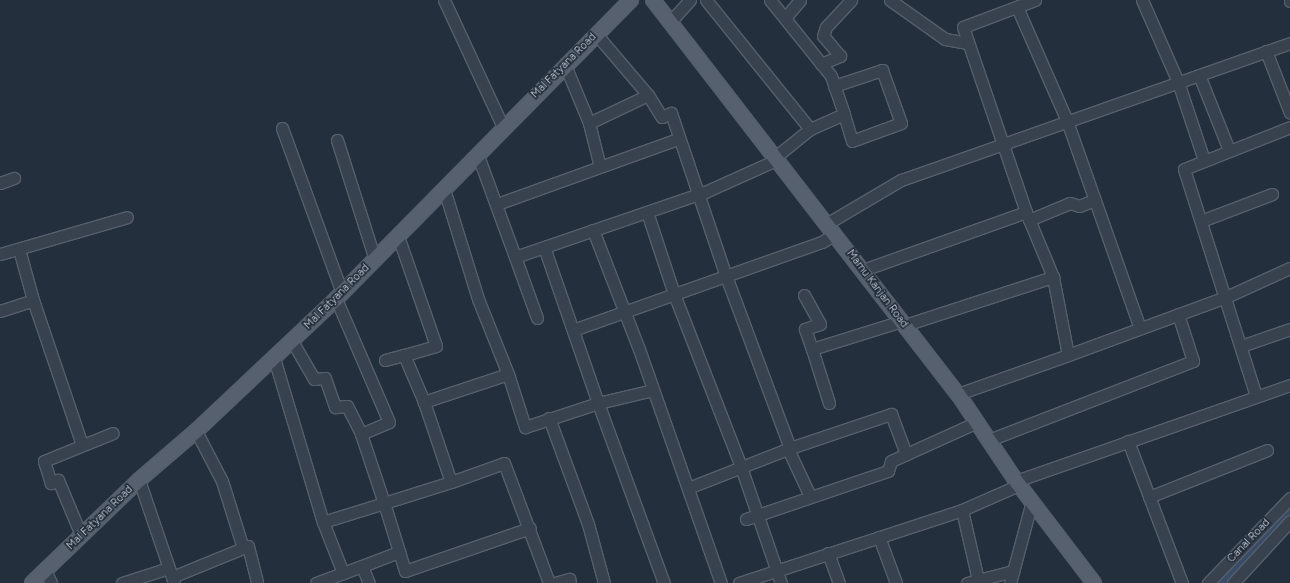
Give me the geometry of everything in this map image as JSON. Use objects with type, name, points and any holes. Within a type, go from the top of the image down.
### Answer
[{"type":"main road","name":"Mal Fatyana Road","points":[[32,583],[139,480],[196,431],[339,296],[444,189],[477,153],[631,0]]},
{"type":"main road","name":"Mamu Kanjan Road","points":[[653,0],[775,159],[832,228],[958,394],[1018,483],[1094,583]]},
{"type":"street","points":[[444,0],[503,128]]},
{"type":"street","points":[[670,22],[690,0]]},
{"type":"street","points":[[706,0],[810,129]]},
{"type":"street","points":[[770,0],[831,76],[834,86],[844,114],[852,141],[901,123],[882,70],[834,86]]},
{"type":"street","points":[[785,18],[800,0]]},
{"type":"street","points":[[821,64],[840,56],[823,36],[826,27],[851,0]]},
{"type":"street","points":[[890,0],[945,39],[968,43]]},
{"type":"street","points":[[1142,0],[1178,82],[1204,160]]},
{"type":"street","points":[[1068,355],[1053,277],[1028,216],[963,27],[1025,3],[1140,328]]},
{"type":"street","points":[[596,34],[648,95],[662,117],[671,113],[678,139],[699,194],[726,276],[789,448],[810,496]]},
{"type":"street","points":[[573,330],[822,242],[832,228],[901,180],[1290,43]]},
{"type":"street","points":[[1266,51],[1290,113]]},
{"type":"street","points":[[565,65],[589,123],[600,167]]},
{"type":"street","points":[[1199,75],[1229,150]]},
{"type":"street","points":[[589,123],[648,95]]},
{"type":"street","points":[[515,257],[699,194],[775,159],[810,129],[844,114]]},
{"type":"street","points":[[1256,396],[1242,346],[1184,169],[1290,126]]},
{"type":"street","points":[[282,128],[339,296],[389,422],[361,434]]},
{"type":"street","points":[[497,204],[678,139]]},
{"type":"street","points":[[337,140],[375,260]]},
{"type":"street","points":[[477,153],[497,204],[537,318]]},
{"type":"street","points":[[0,183],[14,178]]},
{"type":"street","points":[[444,189],[478,299],[508,374],[525,428],[549,418],[598,403],[653,390]]},
{"type":"street","points":[[1201,221],[1272,194]]},
{"type":"street","points":[[863,270],[1070,203],[1079,206],[1095,200]]},
{"type":"street","points":[[647,212],[674,294],[741,467],[780,583]]},
{"type":"street","points":[[0,254],[127,217]]},
{"type":"street","points":[[593,230],[653,390],[721,583]]},
{"type":"street","points":[[385,360],[436,346],[398,236]]},
{"type":"street","points":[[544,247],[598,403],[664,583]]},
{"type":"street","points":[[19,249],[33,300],[82,445]]},
{"type":"street","points":[[958,394],[1226,297],[1290,268]]},
{"type":"street","points":[[812,349],[904,323],[1053,277]]},
{"type":"street","points":[[804,295],[820,324],[805,329],[829,403]]},
{"type":"street","points":[[0,311],[33,300]]},
{"type":"street","points":[[989,440],[1193,361],[1178,314]]},
{"type":"street","points":[[1242,346],[1290,329]]},
{"type":"street","points":[[292,341],[314,379],[325,378],[335,407],[347,406],[361,434],[405,571],[530,528]]},
{"type":"street","points":[[404,355],[424,402],[451,482]]},
{"type":"street","points":[[274,358],[323,522],[343,573]]},
{"type":"street","points":[[424,402],[508,374]]},
{"type":"street","points":[[739,583],[962,510],[1018,483],[1128,441],[1290,385]]},
{"type":"street","points":[[688,488],[789,448],[891,414],[906,454]]},
{"type":"street","points":[[549,418],[588,524],[604,583]]},
{"type":"street","points":[[746,519],[810,496],[888,471],[891,461],[976,422]]},
{"type":"street","points":[[196,431],[222,481],[243,548]]},
{"type":"street","points":[[81,535],[58,480],[51,483],[44,461],[113,433]]},
{"type":"street","points":[[1128,441],[1182,583]]},
{"type":"street","points":[[1149,496],[1267,450]]},
{"type":"street","points":[[323,522],[384,504],[504,463],[530,528],[549,583]]},
{"type":"street","points":[[139,480],[171,576]]},
{"type":"street","name":"Canal Road","points":[[1208,583],[1290,498]]},
{"type":"street","points":[[1010,583],[1032,501]]},
{"type":"street","points":[[962,510],[972,582],[1013,570]]},
{"type":"street","name":"Canal Road","points":[[1233,583],[1290,521]]},
{"type":"street","points":[[879,537],[896,583]]},
{"type":"street","points":[[122,583],[171,576],[248,546],[257,583]]},
{"type":"street","points":[[316,583],[399,552]]},
{"type":"street","points":[[828,553],[839,583]]},
{"type":"street","points":[[362,566],[368,583]]},
{"type":"street","points":[[45,570],[51,583]]},
{"type":"street","points":[[555,583],[569,579],[570,583]]},
{"type":"waterway","points":[[1222,583],[1290,513]]}]
